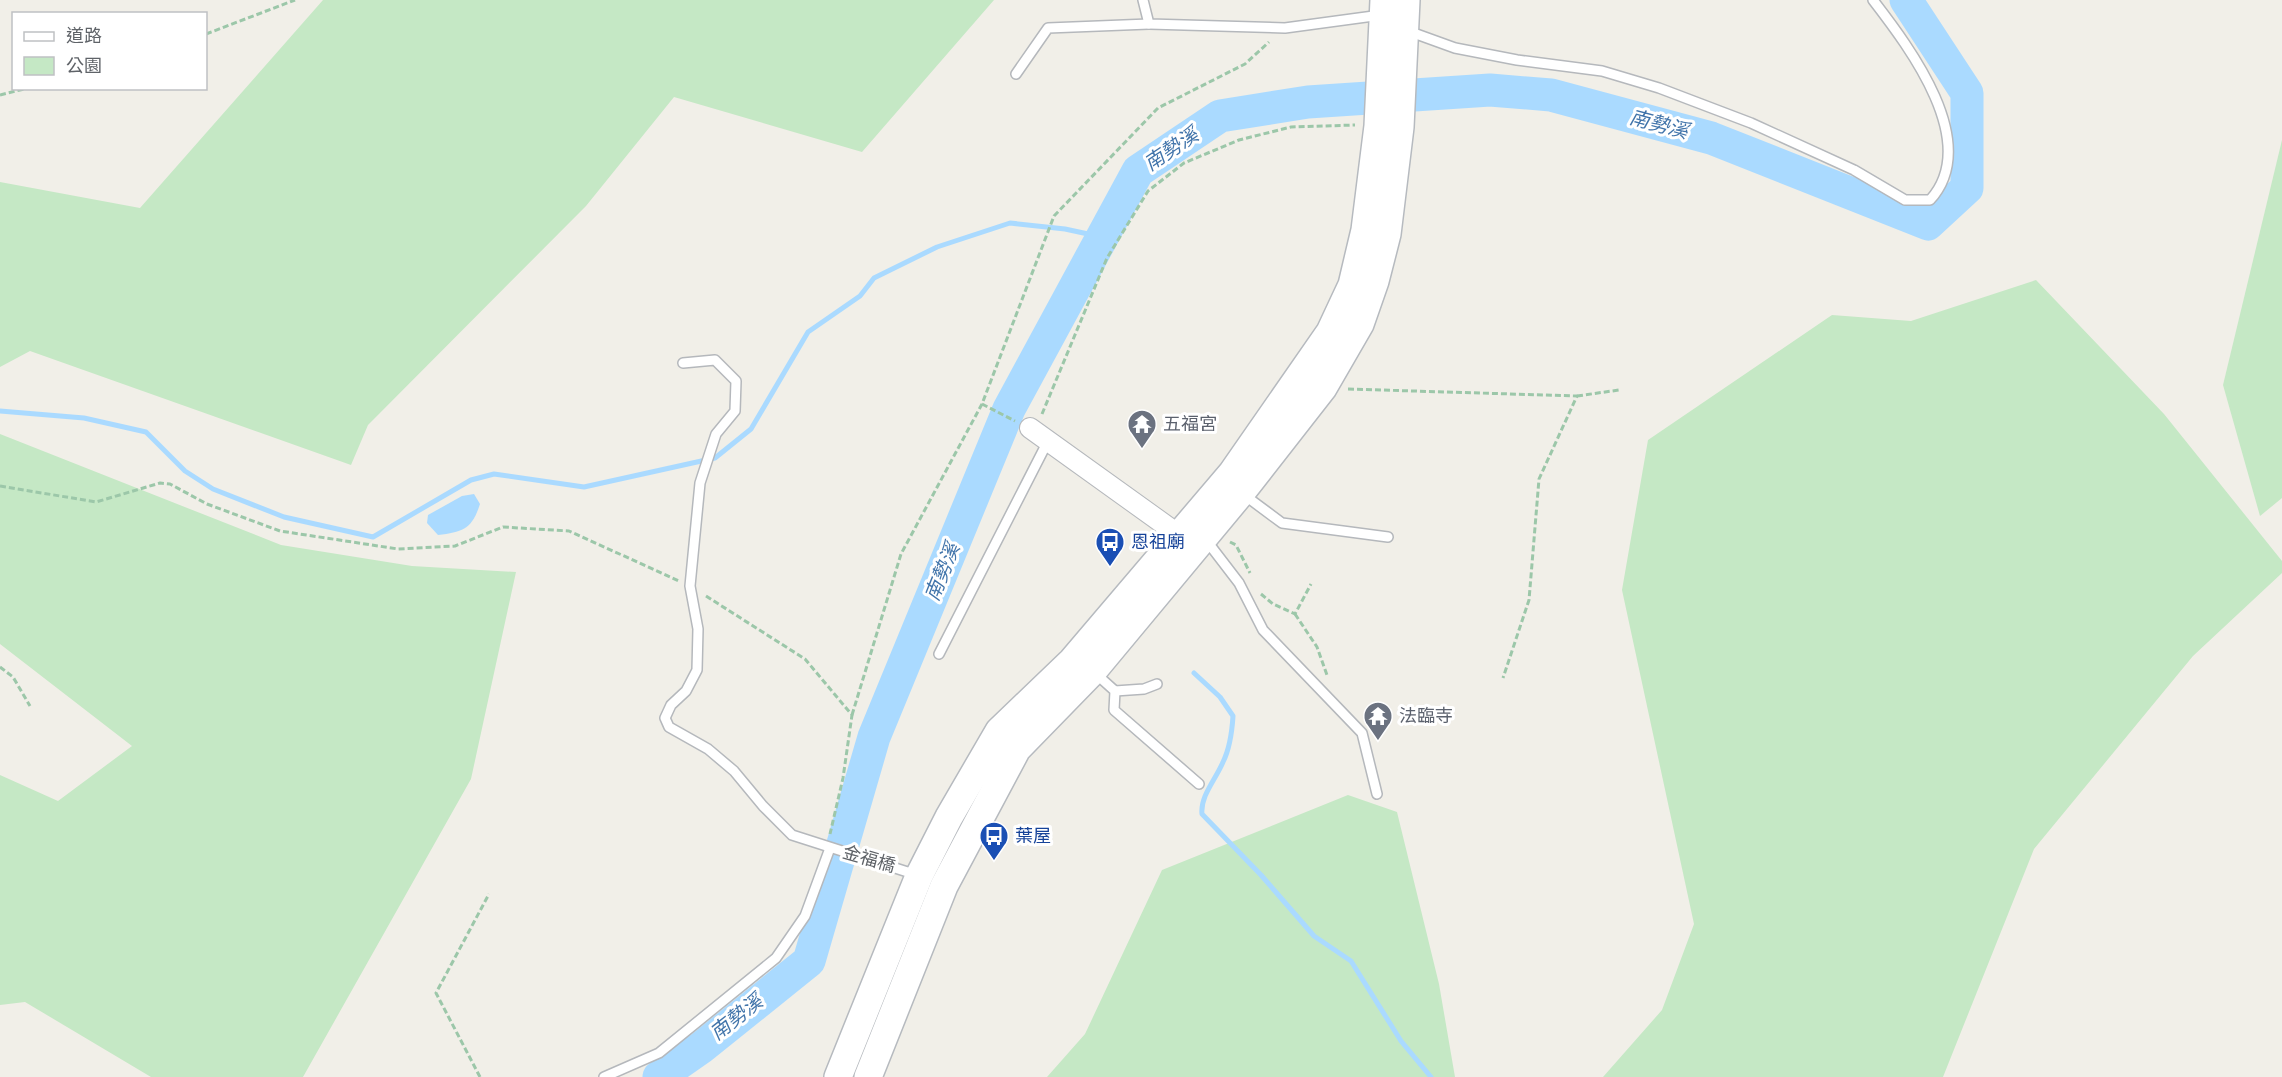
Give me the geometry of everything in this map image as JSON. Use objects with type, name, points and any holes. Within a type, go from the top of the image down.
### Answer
[{"type":"street","points":[[1192,537],[1232,473],[1360,324],[1375,281],[1387,234],[1385,124],[1394,55],[1406,30],[1406,0]]},
{"type":"street","points":[[1384,7],[1406,30]]},
{"type":"street","points":[[1384,7],[1394,55]]},
{"type":"street","points":[[868,1077],[944,886],[1017,749],[1083,666],[1192,537],[1241,493],[1312,382]]},
{"type":"street","points":[[1037,433],[1192,537]]},
{"type":"street","points":[[838,1077],[913,873],[999,731],[1083,666]]},
{"type":"street","points":[[913,873],[944,886]]},
{"type":"lane","points":[[1143,0],[1149,24]]},
{"type":"lane","points":[[1406,30],[1455,48],[1517,60],[1602,72],[1659,88],[1751,123],[1834,161],[1905,200],[1930,200],[1941,189],[1949,160],[1942,119],[1924,71],[1874,0]]},
{"type":"lane","points":[[1016,75],[1048,28],[1149,24],[1285,27],[1384,7]]},
{"type":"lane","name":"金福橋","points":[[682,363],[715,360],[736,381],[735,411],[716,434],[700,483],[690,586],[698,628],[697,670],[686,691],[671,705],[665,718],[669,727],[708,749],[734,771],[763,806],[792,835],[913,873]]},
{"type":"lane","points":[[939,654],[1037,433]]},
{"type":"lane","points":[[1241,493],[1282,523],[1388,537]]},
{"type":"lane","points":[[1192,537],[1239,583],[1263,630],[1362,733],[1377,794]]},
{"type":"lane","points":[[1083,666],[1115,691],[1144,688],[1157,684]]},
{"type":"lane","points":[[1115,691],[1114,710],[1199,784]]},
{"type":"lane","points":[[604,1077],[659,1053],[776,958],[805,916],[830,848]]},
{"type":"path","points":[[207,34],[295,0]]},
{"type":"path","points":[[830,848],[852,715],[901,554],[982,404],[1054,216],[1158,108],[1245,64],[1285,27]]},
{"type":"path","points":[[0,95],[20,90]]},
{"type":"path","points":[[982,404],[1037,433],[1061,362],[1107,258],[1148,191],[1185,163],[1239,140],[1291,127],[1385,124]]},
{"type":"path","points":[[1312,382],[1577,396],[1619,390]]},
{"type":"path","points":[[1503,678],[1529,600],[1539,479],[1577,396]]},
{"type":"path","points":[[0,486],[96,502],[160,483],[170,484],[207,504],[280,531],[398,549],[455,546],[503,527],[569,531],[690,586],[805,659],[852,715]]},
{"type":"path","points":[[1192,537],[1223,539],[1236,545],[1251,574]]},
{"type":"path","points":[[1256,584],[1261,594],[1273,604],[1295,614],[1317,647],[1326,668],[1332,701]]},
{"type":"path","points":[[1295,614],[1311,584]]},
{"type":"path","points":[[0,667],[13,677],[30,706]]},
{"type":"path","points":[[480,1077],[436,993],[489,894]]},
{"type":"green space","points":[[323,0],[994,0],[862,152],[674,97],[586,206],[368,425],[351,465],[30,351],[0,367],[0,182],[140,208]]},
{"type":"green space","points":[[2282,140],[2282,498],[2260,516],[2223,385]]},
{"type":"green space","points":[[2036,280],[2164,414],[2282,561],[2282,573],[2193,656],[2034,849],[1943,1077],[1603,1077],[1662,1010],[1694,924],[1622,590],[1648,440],[1832,315],[1911,321]]},
{"type":"green space","points":[[0,434],[281,545],[412,566],[516,572],[471,779],[303,1077],[151,1077],[25,1002],[0,1005],[0,775],[58,801],[132,746],[0,644]]},
{"type":"green space","points":[[1348,795],[1397,812],[1439,984],[1455,1077],[1047,1077],[1085,1034],[1162,870]]},
{"type":"water","points":[[474,494],[480,504],[474,519],[465,528],[438,535],[427,523],[428,515],[462,496]]},
{"type":"waterway","name":"南勢溪","points":[[659,1077],[702,1047],[809,961],[874,737],[1009,409],[1138,171],[1220,116],[1308,102],[1490,90],[1551,95],[1711,138],[1928,224],[1967,188],[1967,93],[1906,0]]},
{"type":"waterway","points":[[0,411],[84,418],[146,432],[185,471],[213,489],[284,517],[373,537],[471,480],[494,474],[584,487],[715,458],[751,429],[808,332],[860,296],[874,278],[937,247],[1010,223],[1065,229],[1102,237]]},
{"type":"waterway","points":[[1194,673],[1220,697],[1233,716],[1227,751],[1203,801],[1202,814],[1261,875],[1314,936],[1351,961],[1401,1041],[1431,1077]]},
{"type":"place","name":"五福宮","points":[[1142,450]]},
{"type":"place","name":"恩祖廟","points":[[1110,568]]},
{"type":"place","name":"法臨寺","points":[[1378,742]]},
{"type":"place","name":"葉屋","points":[[994,862]]}]
